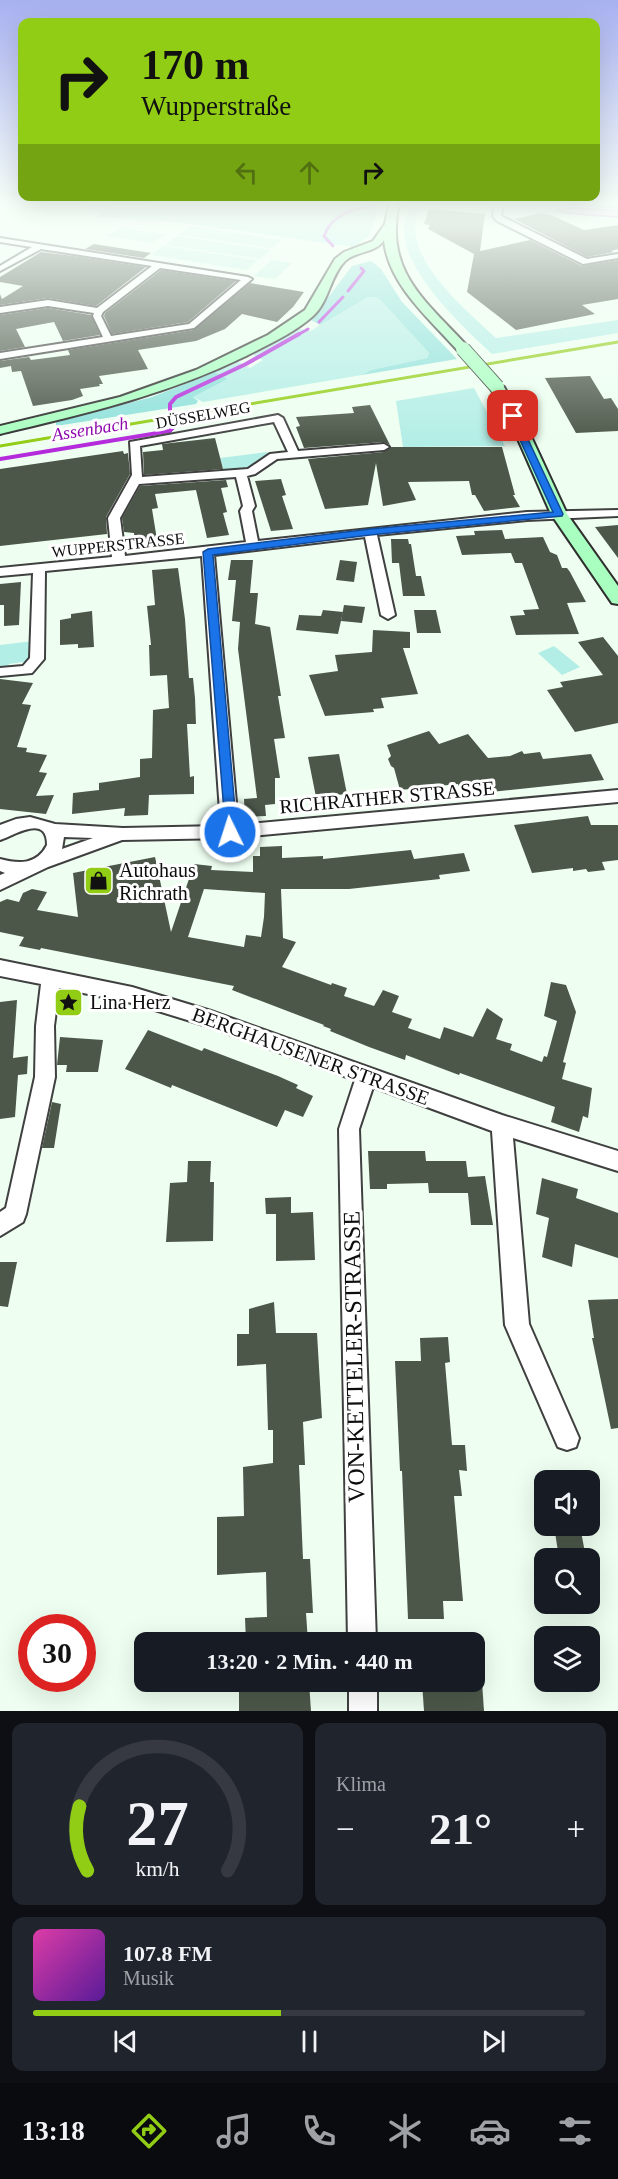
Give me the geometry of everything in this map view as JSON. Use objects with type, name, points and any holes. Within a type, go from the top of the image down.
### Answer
[{"type":"main road","points":[[0,430],[123,400],[201,373],[290,327],[309,313],[327,284]]},
{"type":"main road","points":[[409,284],[420,300],[497,387],[521,430],[559,514],[618,599]]},
{"type":"street","points":[[108,339],[97,316],[99,311],[134,284]]},
{"type":"street","points":[[0,356],[191,326],[242,284]]},
{"type":"street","points":[[0,310],[48,303],[99,311]]},
{"type":"street","name":"DÜSSELWEG","points":[[119,561],[114,518],[138,475],[134,444],[278,418],[294,454]]},
{"type":"street","points":[[135,481],[251,472],[274,456],[384,447]]},
{"type":"street","points":[[242,473],[249,506],[246,511],[253,545]]},
{"type":"street","name":"WUPPERSTRASSE","points":[[0,572],[208,552],[370,532],[559,514],[618,513]]},
{"type":"street","points":[[370,532],[388,615]]},
{"type":"street","points":[[208,552],[230,832]]},
{"type":"street","name":"WUPPERSTRASSE","points":[[0,672],[27,670],[37,659],[39,570]]},
{"type":"street","name":"RICHRATHER STRASSE","points":[[8,822],[43,824],[53,830],[123,834],[230,832],[618,796]]},
{"type":"street","points":[[0,834],[8,822]]},
{"type":"street","points":[[46,861],[54,853],[57,841],[53,830]]},
{"type":"street","name":"RICHRATHER STRASSE","points":[[25,870],[123,834]]},
{"type":"street","points":[[0,865],[9,870],[25,870]]},
{"type":"street","points":[[0,883],[25,870]]},
{"type":"street","name":"BERGHAUSENER STRASSE","points":[[0,968],[132,995],[211,1019],[502,1125],[618,1161]]},
{"type":"street","points":[[0,1225],[15,1214],[45,1077],[45,1026],[51,978]]},
{"type":"street","name":"VON-KETTELER-STRASSE","points":[[362,1632],[349,1129],[367,1075]]},
{"type":"street","points":[[502,1125],[517,1325],[567,1438]]},
{"type":"street","points":[[363,1692],[363,1711]]},
{"type":"shaded area","points":[[338,284],[390,284],[402,302],[457,359],[362,375],[371,370],[427,358],[429,353],[379,298],[368,297],[320,325],[311,320]]},
{"type":"shaded area","points":[[442,284],[467,312],[496,338],[618,320],[618,333],[492,354],[444,306],[427,285]]},
{"type":"shaded area","points":[[368,297],[380,298],[429,353],[427,358],[371,370],[362,375],[203,402],[193,397],[228,379],[215,372],[238,362],[250,368],[263,360],[253,355],[299,329],[311,331],[339,312]]},
{"type":"shaded area","points":[[215,372],[228,379],[193,397],[198,401],[196,404],[56,426],[56,422],[152,397]]},
{"type":"shaded area","points":[[474,388],[505,446],[403,447],[396,401]]},
{"type":"shaded area","points":[[267,452],[268,455],[249,469],[224,471],[220,458]]},
{"type":"shaded area","points":[[33,641],[30,661],[9,664],[8,668],[0,669],[0,645]]},
{"type":"shaded area","points":[[554,646],[580,667],[562,675],[538,653]]},
{"type":"building","points":[[11,284],[124,284],[96,306],[48,298],[0,305],[0,294],[2,299],[23,286]]},
{"type":"building","points":[[143,284],[233,284],[188,322],[112,334],[104,316]]},
{"type":"building","points":[[249,284],[304,292],[293,307],[277,322],[242,314],[225,329],[196,341],[138,350],[148,369],[99,376],[103,384],[80,389],[83,396],[72,400],[33,406],[21,371],[12,372],[11,366],[0,368],[0,361],[70,355],[68,350],[194,330]]},
{"type":"building","points":[[469,284],[618,284],[618,299],[582,305],[595,314],[516,330],[467,292]]},
{"type":"building","points":[[48,308],[91,315],[100,335],[63,341],[54,322],[16,329],[25,347],[0,351],[0,315]]},
{"type":"building","points":[[590,376],[604,399],[611,398],[618,409],[618,431],[576,433],[545,378]]},
{"type":"building","points":[[370,405],[390,445],[384,442],[304,448],[296,427],[300,426],[296,417],[354,413],[352,407]]},
{"type":"building","points":[[215,438],[223,469],[144,475],[143,452],[163,450],[162,444]]},
{"type":"building","points":[[391,447],[502,447],[515,495],[513,495],[520,507],[484,511],[475,495],[472,495],[469,481],[408,482],[416,500],[383,506],[376,463],[368,505],[325,509],[308,459],[384,452]]},
{"type":"building","points":[[123,451],[124,454],[128,453],[130,474],[106,517],[107,534],[0,546],[0,469]]},
{"type":"building","points":[[281,479],[286,495],[282,496],[293,529],[271,531],[255,481]]},
{"type":"building","points":[[226,480],[228,487],[221,488],[227,512],[223,513],[229,535],[207,538],[196,490],[155,494],[158,508],[152,509],[158,546],[141,548],[141,545],[135,545],[134,533],[124,532],[122,518],[140,486]]},
{"type":"building","points":[[618,525],[618,558],[595,527]]},
{"type":"building","points":[[502,530],[505,539],[543,537],[550,552],[557,555],[562,568],[567,568],[570,572],[586,602],[567,603],[579,634],[516,635],[510,616],[525,615],[523,610],[539,609],[522,563],[515,563],[511,553],[462,555],[456,536],[475,535],[474,531]]},
{"type":"building","points":[[391,539],[408,539],[411,544],[416,576],[421,576],[425,596],[403,596],[399,563],[392,563]]},
{"type":"building","points":[[231,560],[253,560],[250,593],[258,593],[255,624],[270,627],[281,696],[278,696],[285,738],[274,739],[280,778],[275,778],[275,804],[265,805],[266,816],[245,817],[244,799],[257,798],[238,649],[240,622],[232,621],[236,580],[228,580]]},
{"type":"building","points":[[340,560],[357,562],[354,582],[336,580]]},
{"type":"building","points":[[178,568],[185,619],[189,678],[193,678],[195,698],[196,724],[187,724],[190,777],[194,776],[194,794],[149,795],[148,815],[124,816],[125,808],[72,814],[73,793],[99,790],[99,783],[140,777],[140,759],[152,758],[153,710],[169,708],[167,675],[150,676],[149,645],[151,645],[147,606],[155,605],[152,570]]},
{"type":"building","points":[[21,582],[19,625],[4,626],[4,605],[0,605],[0,584]]},
{"type":"building","points":[[344,605],[365,607],[362,623],[341,621]]},
{"type":"building","points":[[323,610],[343,612],[338,634],[296,630],[299,615],[321,616]]},
{"type":"building","points":[[414,610],[436,610],[441,633],[417,633]]},
{"type":"building","points":[[92,611],[94,647],[78,648],[78,644],[60,645],[60,620],[71,618],[71,614]]},
{"type":"building","points":[[373,630],[410,632],[410,648],[403,648],[418,694],[381,698],[384,708],[373,709],[374,712],[325,716],[309,675],[338,671],[335,655],[372,652]]},
{"type":"building","points":[[603,637],[618,656],[618,723],[575,732],[547,690],[563,687],[560,682],[603,675],[578,642]]},
{"type":"building","points":[[0,679],[33,683],[22,704],[31,705],[17,747],[27,748],[26,752],[47,755],[39,772],[47,773],[36,796],[54,795],[46,814],[0,809]]},
{"type":"building","points":[[429,731],[439,744],[468,734],[488,758],[510,756],[522,751],[524,754],[540,752],[543,759],[591,754],[604,780],[462,795],[458,784],[400,790],[394,768],[388,759],[391,756],[387,745]]},
{"type":"building","points":[[339,754],[347,794],[316,797],[308,757]]},
{"type":"building","points":[[588,816],[591,825],[618,825],[618,860],[602,862],[605,870],[588,872],[586,869],[573,871],[573,868],[532,873],[514,825]]},
{"type":"building","points":[[282,846],[282,858],[323,856],[323,859],[411,850],[414,859],[464,853],[470,871],[439,875],[440,879],[349,889],[281,889],[283,938],[296,942],[282,967],[331,985],[332,983],[347,988],[344,996],[374,1006],[383,990],[399,996],[392,1012],[412,1019],[408,1028],[440,1039],[444,1027],[473,1037],[487,1008],[503,1019],[496,1039],[512,1044],[510,1050],[542,1062],[544,1056],[547,1057],[557,1021],[544,1016],[551,982],[566,985],[576,1012],[563,1062],[566,1063],[562,1079],[592,1088],[588,1118],[583,1116],[579,1132],[551,1122],[555,1107],[406,1055],[405,1060],[369,1047],[330,1031],[331,1029],[324,1025],[232,990],[234,986],[41,948],[40,950],[19,946],[24,937],[0,932],[0,902],[7,899],[19,902],[23,893],[32,889],[47,892],[37,910],[78,917],[73,873],[155,857],[171,932],[194,864],[212,866],[211,870],[253,872],[253,856],[260,856],[260,847]],"holes":[[[204,889],[265,893],[261,937],[246,935],[244,947],[188,937]]]},
{"type":"building","points":[[17,1000],[13,1058],[28,1056],[27,1074],[18,1075],[15,1117],[0,1119],[0,1002]]},
{"type":"building","points":[[148,1030],[202,1051],[204,1048],[298,1085],[296,1088],[313,1096],[303,1117],[285,1110],[277,1127],[172,1085],[171,1088],[125,1069]]},
{"type":"building","points":[[60,1037],[103,1040],[98,1072],[66,1072],[67,1065],[57,1065]]},
{"type":"building","points":[[52,1102],[61,1104],[54,1148],[42,1148]]},
{"type":"building","points":[[368,1151],[425,1151],[426,1161],[466,1161],[468,1177],[485,1176],[493,1225],[471,1225],[468,1193],[429,1193],[428,1183],[387,1184],[387,1189],[370,1189]]},
{"type":"building","points":[[188,1161],[211,1161],[210,1182],[214,1182],[213,1241],[166,1242],[170,1183],[187,1182]]},
{"type":"building","points":[[542,1178],[578,1189],[576,1198],[618,1213],[618,1258],[575,1244],[572,1267],[542,1257],[549,1218],[536,1214]]},
{"type":"building","points":[[291,1197],[291,1213],[313,1212],[315,1260],[276,1261],[276,1214],[266,1214],[265,1198]]},
{"type":"building","points":[[0,1262],[17,1262],[8,1307],[0,1306]]},
{"type":"building","points":[[618,1299],[618,1428],[611,1429],[592,1338],[594,1338],[588,1300]]},
{"type":"building","points":[[274,1302],[276,1333],[317,1333],[322,1418],[303,1422],[305,1465],[299,1465],[303,1559],[310,1559],[313,1613],[306,1613],[307,1632],[246,1632],[245,1618],[267,1617],[266,1572],[217,1575],[217,1517],[244,1516],[243,1467],[273,1463],[273,1430],[268,1430],[266,1364],[237,1366],[237,1334],[249,1334],[249,1309]]},
{"type":"building","points":[[448,1337],[450,1362],[445,1363],[452,1445],[465,1445],[467,1471],[459,1470],[462,1496],[454,1496],[463,1601],[443,1601],[444,1619],[408,1619],[395,1361],[421,1361],[420,1338]]},
{"type":"building","points":[[556,1536],[582,1536],[584,1548],[557,1548]]},
{"type":"building","points":[[239,1692],[310,1692],[311,1711],[239,1711]]},
{"type":"building","points":[[423,1692],[483,1692],[484,1711],[424,1711]]},
{"type":"waterway","name":"Assenbach","points":[[348,291],[354,284]]},
{"type":"waterway","name":"Assenbach","points":[[319,322],[343,297]]},
{"type":"waterway","name":"Assenbach","points":[[296,336],[308,329]]},
{"type":"waterway","name":"Assenbach","points":[[170,410],[170,404],[176,397],[246,364],[299,334]]},
{"type":"waterway","name":"Assenbach","points":[[0,459],[170,431],[177,423],[175,419]]},
{"type":"railway","points":[[0,446],[618,342]]},
{"type":"place","name":"Autohaus Richrath","points":[[98,881]]},
{"type":"place","name":"Lina Herz","points":[[69,1002]]},
{"type":"route","points":[[230,832],[208,552],[370,532],[559,514],[513,416]]}]
